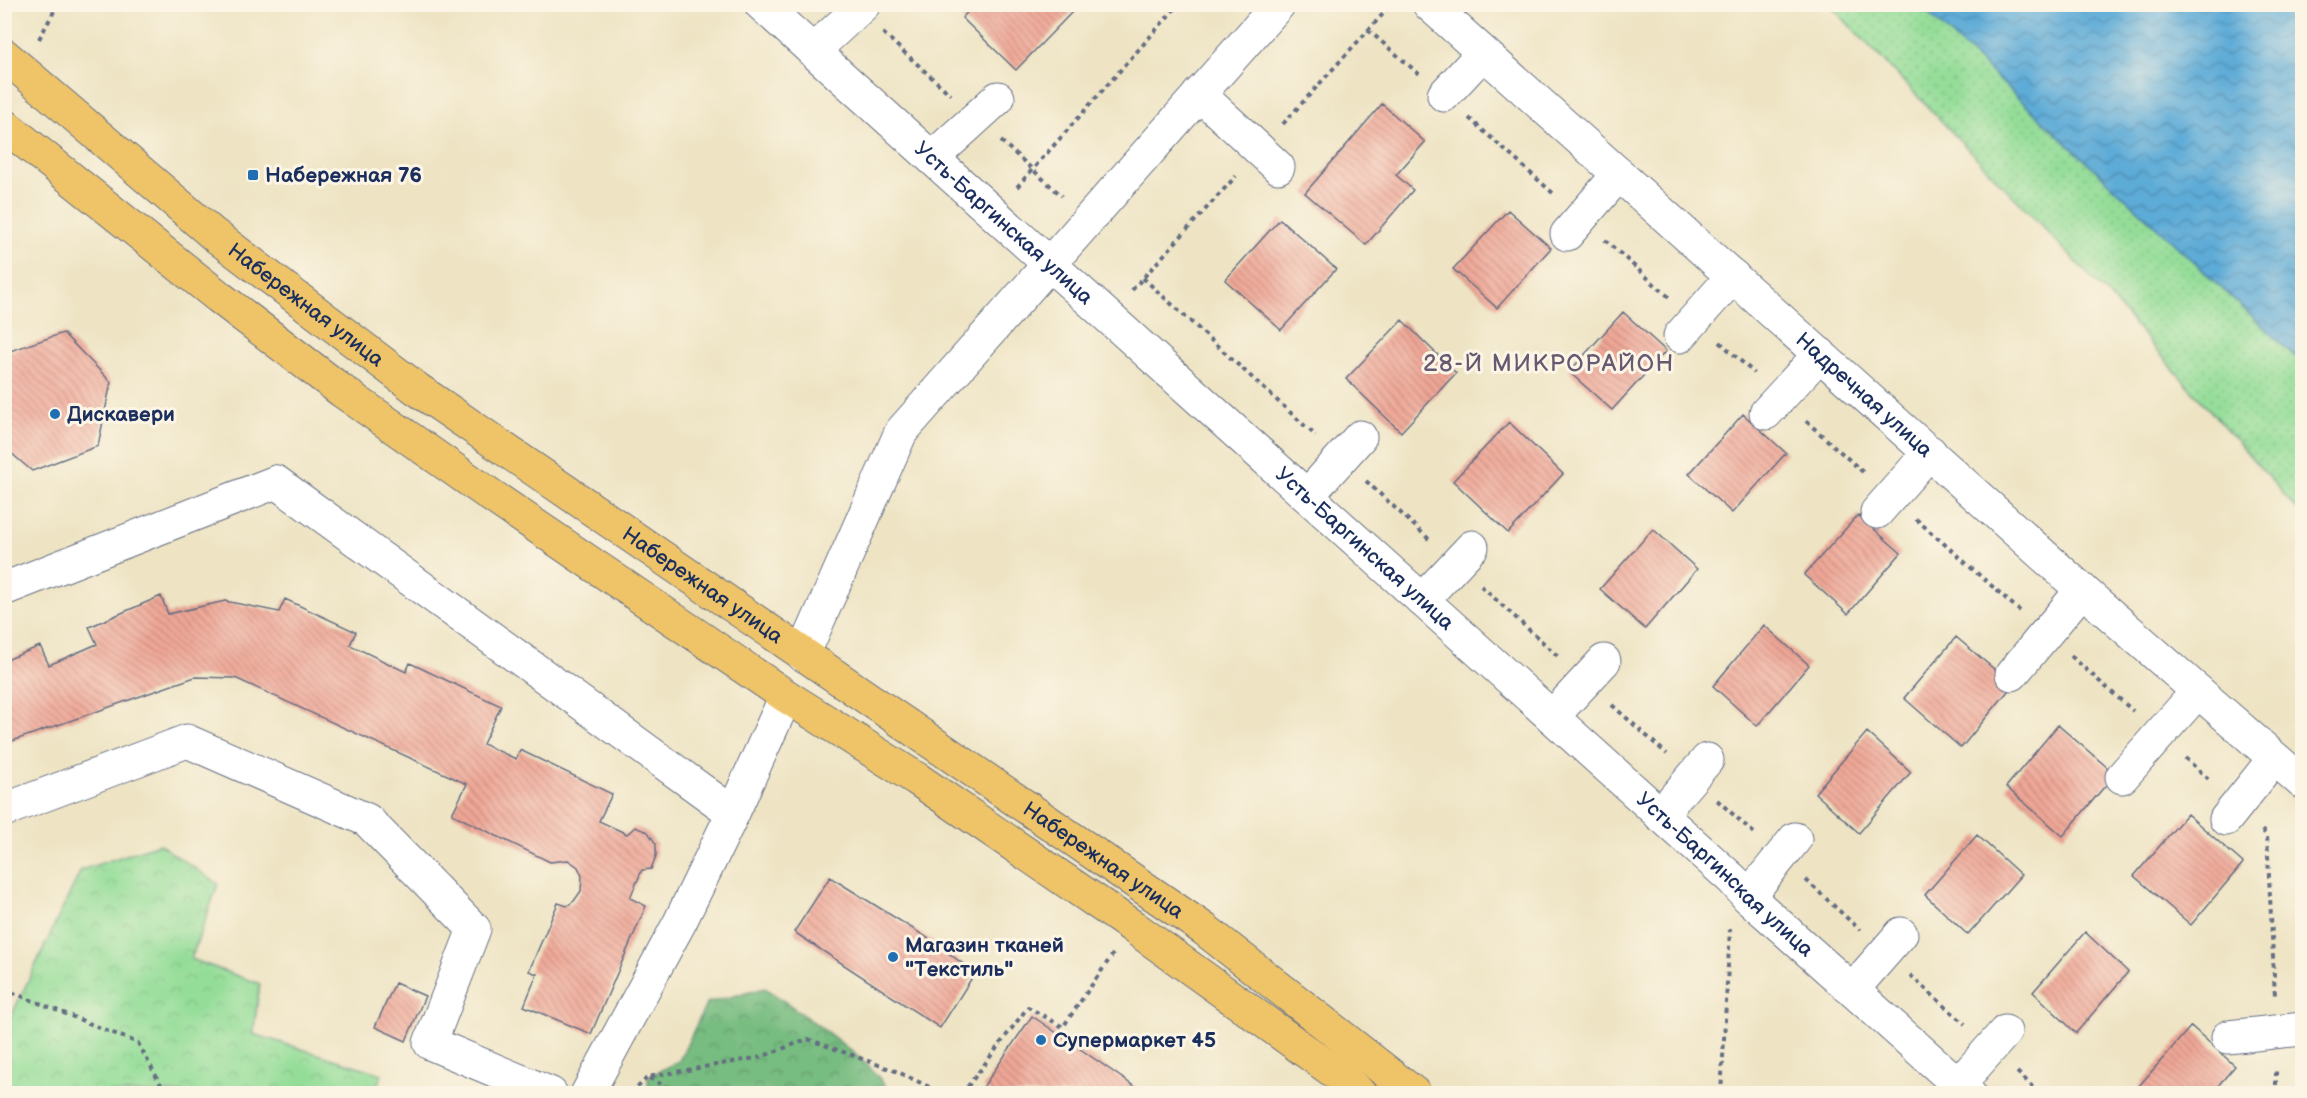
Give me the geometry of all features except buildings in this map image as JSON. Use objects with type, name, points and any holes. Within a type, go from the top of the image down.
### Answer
[{"type":"main road","name":"Набережная улица","points":[[4,55],[213,234],[417,389],[1204,930],[1415,1094]]},
{"type":"main road","name":"Набережная улица","points":[[4,125],[219,297],[342,390],[489,494],[786,696],[917,779],[1132,926],[1343,1078],[1360,1094]]},
{"type":"main road","points":[[786,696],[803,655]]},
{"type":"street","name":"Усть-Баргинская улица","points":[[761,4],[1964,1089]]},
{"type":"street","points":[[813,51],[864,4]]},
{"type":"street","points":[[803,655],[901,432],[1279,4]]},
{"type":"street","name":"Надречная улица","points":[[1429,4],[2082,590],[2302,782]]},
{"type":"street","points":[[1444,95],[1484,53]]},
{"type":"street","points":[[1199,94],[1278,167]]},
{"type":"street","points":[[932,158],[998,98]]},
{"type":"street","points":[[1567,234],[1619,174]]},
{"type":"street","points":[[1680,336],[1733,276]]},
{"type":"street","points":[[1766,413],[1820,354]]},
{"type":"street","points":[[1307,496],[1360,437]]},
{"type":"street","points":[[1877,512],[1930,452]]},
{"type":"street","points":[[4,589],[276,482],[733,813]]},
{"type":"street","points":[[1422,600],[1472,547]]},
{"type":"street","points":[[2012,674],[2082,590]]},
{"type":"street","points":[[1552,717],[1604,661]]},
{"type":"street","points":[[2122,777],[2198,691]]},
{"type":"street","points":[[587,1094],[680,922],[786,696]]},
{"type":"street","points":[[4,810],[187,741],[367,820],[474,929],[430,1043],[551,1094]]},
{"type":"street","points":[[2226,819],[2274,759]]},
{"type":"street","points":[[1660,815],[1707,760]]},
{"type":"street","points":[[1740,889],[1795,839]]},
{"type":"street","points":[[1853,989],[1901,934]]},
{"type":"street","points":[[2228,1037],[2302,1029]]},
{"type":"street","points":[[1964,1089],[2005,1032]]},
{"type":"path","points":[[992,214],[1179,4]]},
{"type":"path","points":[[1721,1094],[1740,889]]},
{"type":"path","points":[[962,1094],[1028,1007],[1063,1027],[1132,926]]},
{"type":"path","points":[[4,989],[138,1043],[166,1094]]},
{"type":"path","points":[[631,1094],[648,1077],[761,1057],[808,1039],[898,1072],[944,1094]]},
{"type":"path","points":[[648,1077],[675,1094]]},
{"type":"green space","points":[[1830,5],[1919,5],[2302,363],[2302,515],[2109,296]]},
{"type":"green space","points":[[159,844],[218,884],[191,959],[260,984],[253,1034],[382,1074],[374,1093],[5,1093],[5,1029],[81,870]]},
{"type":"green space","points":[[765,988],[851,1051],[881,1080],[890,1093],[648,1093],[648,1077],[679,1061],[707,1003]]},
{"type":"water","points":[[1919,5],[2302,5],[2302,363]]},
{"type":"place","name":"Набережная 76","points":[[253,175]]},
{"type":"place","name":"Дискавери","points":[[55,414]]},
{"type":"place","name":"Магазин тканей \"Текстиль\"","points":[[893,957]]},
{"type":"place","name":"Супермаркет 45","points":[[1041,1040]]},
{"type":"district","name":"28-Й МИКРОРАЙОН","points":[[1549,363]]}]
